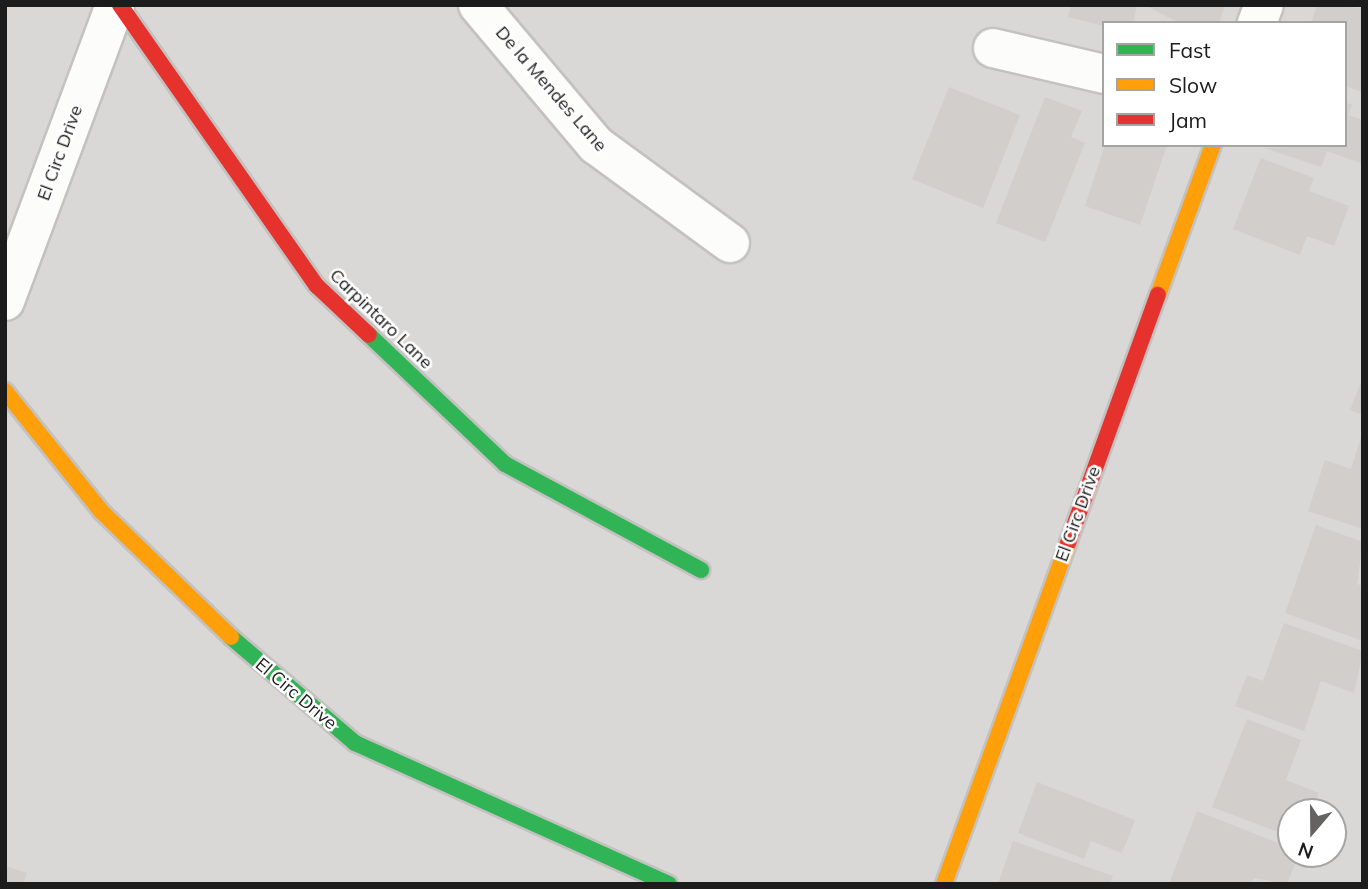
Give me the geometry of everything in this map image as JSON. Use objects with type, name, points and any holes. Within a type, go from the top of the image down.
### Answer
[{"type":"street","name":"El Circ Drive","points":[[5,301],[117,5]]},
{"type":"street","name":"Carpintaro Lane","points":[[117,5],[317,286],[505,464],[701,570]]},
{"type":"street","name":"De la Mendes Lane","points":[[478,5],[596,145],[730,243]]},
{"type":"street","points":[[993,48],[1102,74]]},
{"type":"street","name":"El Circ Drive","points":[[944,884],[1212,147]]},
{"type":"street","name":"El Circ Drive","points":[[5,391],[101,511],[262,667],[355,743],[669,884]]},
{"type":"shaded area","points":[[5,5],[1363,5],[1363,884],[5,884]]},
{"type":"building","points":[[1071,5],[1137,5],[1133,21],[1102,21],[1102,26],[1068,17]]},
{"type":"building","points":[[1145,5],[1225,5],[1220,21],[1175,21]]},
{"type":"building","points":[[1317,5],[1363,8],[1363,92],[1347,87],[1347,21],[1312,21]]},
{"type":"building","points":[[949,87],[1020,115],[983,208],[912,179]]},
{"type":"building","points":[[1045,97],[1082,111],[1071,137],[1085,143],[1045,242],[996,223]]},
{"type":"building","points":[[1347,103],[1352,105],[1348,115],[1363,120],[1363,164],[1327,151],[1321,167],[1265,148],[1347,147]]},
{"type":"building","points":[[1104,147],[1166,147],[1140,225],[1085,206]]},
{"type":"building","points":[[1261,158],[1314,178],[1309,191],[1349,206],[1334,246],[1307,236],[1300,255],[1233,229]]},
{"type":"building","points":[[1363,377],[1363,415],[1350,410]]},
{"type":"building","points":[[1362,434],[1363,529],[1308,511],[1325,460],[1351,469]]},
{"type":"building","points":[[1316,525],[1363,542],[1357,584],[1363,586],[1363,641],[1285,613]]},
{"type":"building","points":[[1284,623],[1363,651],[1354,693],[1321,681],[1304,731],[1235,706],[1247,675],[1263,681]]},
{"type":"building","points":[[1247,719],[1301,740],[1286,780],[1319,793],[1317,798],[1277,798],[1277,832],[1212,807]]},
{"type":"building","points":[[1037,782],[1135,820],[1122,853],[1091,841],[1084,859],[1018,833]]},
{"type":"building","points":[[1197,811],[1277,842],[1277,868],[1293,868],[1287,884],[1254,878],[1251,884],[1169,884]]},
{"type":"building","points":[[1013,841],[1113,876],[1110,884],[998,884]]},
{"type":"building","points":[[5,866],[27,873],[23,884],[5,884]]},
{"type":"traffic: fast","points":[[369,335],[505,464],[701,570]]},
{"type":"traffic: fast","points":[[231,637],[355,743],[669,884]]},
{"type":"traffic: slow","points":[[1158,295],[1212,147]]},
{"type":"traffic: slow","points":[[5,391],[101,511],[231,637]]},
{"type":"traffic: slow","points":[[944,884],[1068,543]]},
{"type":"traffic: jam","points":[[120,5],[317,286],[369,335]]},
{"type":"traffic: jam","points":[[1068,543],[1158,295]]}]
